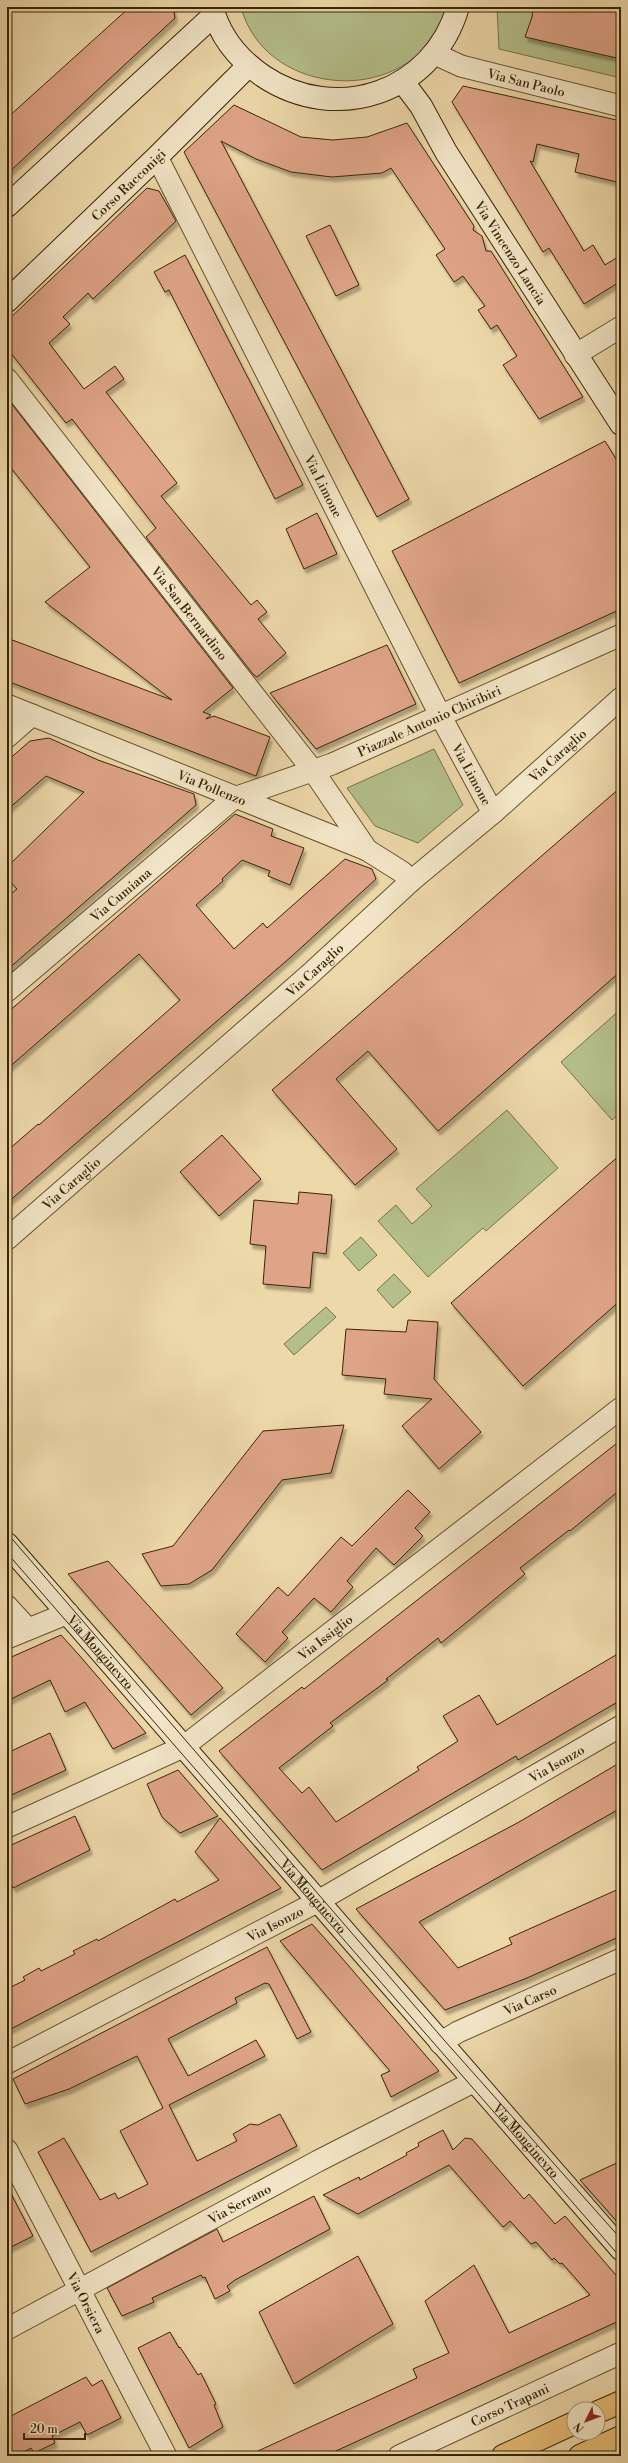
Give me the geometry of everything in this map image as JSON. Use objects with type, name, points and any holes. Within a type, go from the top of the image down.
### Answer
[{"type":"main road","points":[[606,2409],[621,2402]]},
{"type":"main road","points":[[503,2456],[566,2428]]},
{"type":"main road","points":[[580,2456],[621,2437]]},
{"type":"street","points":[[7,206],[213,11],[232,50],[248,66],[282,89],[322,100],[364,98],[403,82],[420,69],[434,54],[453,24],[458,7]]},
{"type":"street","name":"Via San Paolo","points":[[434,54],[460,66],[621,106]]},
{"type":"street","name":"Corso Racconigi","points":[[7,301],[158,157],[248,66]]},
{"type":"street","name":"Via Vincenzo Lancia","points":[[403,82],[421,106],[446,152],[575,355],[621,424]]},
{"type":"street","name":"Via Limone","points":[[158,157],[441,717],[493,813]]},
{"type":"street","points":[[575,355],[621,327]]},
{"type":"street","name":"Via San Bernardino","points":[[7,379],[314,772],[367,850]]},
{"type":"street","name":"Piazzale Antonio Chiribiri","points":[[234,798],[314,772],[441,717],[621,635]]},
{"type":"street","name":"Via Caraglio","points":[[7,1239],[309,975],[411,881],[493,813],[621,698]]},
{"type":"street","name":"Via Pollenzo","points":[[7,705],[234,798],[367,850],[402,872],[411,881]]},
{"type":"street","points":[[7,737],[32,715]]},
{"type":"street","name":"Via Cumiana","points":[[7,991],[234,798]]},
{"type":"street","name":"Via Issiglio","points":[[7,1827],[183,1747],[621,1408]]},
{"type":"street","name":"Via Monginevro","points":[[7,1544],[473,2082],[621,2249]]},
{"type":"street","points":[[7,1606],[28,1629]]},
{"type":"street","points":[[7,1638],[68,1613]]},
{"type":"street","name":"Via Isonzo","points":[[7,2063],[318,1902],[621,1726]]},
{"type":"street","name":"Via Carso","points":[[440,2043],[458,2032],[621,1959]]},
{"type":"street","name":"Via Serrano","points":[[7,2328],[318,2161],[473,2082]]},
{"type":"street","name":"Via Orsiera","points":[[7,2150],[166,2456]]},
{"type":"street","name":"Corso Trapani","points":[[399,2456],[621,2353]]},
{"type":"green space","points":[[241,7],[449,7],[445,18],[435,34],[415,57],[389,73],[360,80],[329,80],[300,72],[274,57],[254,36]]},
{"type":"green space","points":[[497,7],[621,7],[621,78],[499,49]]},
{"type":"green space","points":[[434,749],[463,805],[418,843],[375,826],[347,788]]},
{"type":"green space","points":[[621,1009],[621,1112],[612,1120],[561,1062]]},
{"type":"green space","points":[[507,1110],[558,1168],[486,1231],[483,1228],[428,1277],[378,1221],[396,1205],[412,1224],[432,1206],[416,1189]]},
{"type":"green space","points":[[361,1237],[377,1255],[359,1271],[343,1253]]},
{"type":"green space","points":[[394,1274],[411,1292],[393,1308],[377,1290]]},
{"type":"green space","points":[[326,1307],[336,1317],[294,1355],[284,1344]]},
{"type":"building","points":[[130,7],[173,7],[175,18],[7,174],[7,118]]},
{"type":"building","points":[[533,7],[621,7],[621,59],[525,37],[532,17]]},
{"type":"building","points":[[463,86],[621,121],[621,183],[575,172],[579,154],[537,144],[533,162],[530,161],[584,251],[593,245],[605,265],[621,255],[621,281],[584,304],[549,248],[543,252],[452,102]]},
{"type":"building","points":[[234,105],[301,137],[333,140],[367,137],[407,123],[474,226],[473,230],[482,236],[486,251],[491,251],[583,397],[539,419],[503,365],[517,356],[497,325],[491,329],[478,310],[485,306],[463,276],[454,282],[436,255],[445,249],[391,168],[382,173],[332,177],[291,172],[256,159],[221,141],[409,499],[377,517],[184,152]]},
{"type":"building","points":[[147,188],[159,191],[176,221],[93,299],[88,293],[63,317],[70,324],[49,343],[84,389],[115,366],[124,379],[106,392],[177,483],[161,496],[251,605],[257,600],[267,612],[258,619],[286,653],[257,677],[253,674],[146,537],[156,528],[72,419],[66,423],[7,348],[7,321]]},
{"type":"building","points":[[330,225],[359,285],[336,296],[306,236]]},
{"type":"building","points":[[185,255],[303,485],[275,499],[169,290],[165,292],[154,272]]},
{"type":"building","points":[[7,398],[233,688],[203,712],[211,715],[206,719],[214,716],[270,737],[256,776],[7,681],[7,638],[172,700],[45,602],[90,567],[7,463]]},
{"type":"building","points":[[605,441],[621,467],[621,609],[459,683],[392,551]]},
{"type":"building","points":[[317,513],[337,554],[304,569],[286,529]]},
{"type":"building","points":[[387,645],[416,704],[316,749],[270,693]]},
{"type":"building","points":[[49,738],[98,760],[194,794],[196,805],[7,970],[7,897],[17,889],[7,878],[7,867],[84,792],[46,776],[7,810],[7,761],[30,741]]},
{"type":"building","points":[[621,787],[621,971],[438,1131],[368,1051],[336,1079],[397,1149],[355,1185],[272,1090]]},
{"type":"building","points":[[235,814],[273,829],[271,836],[304,848],[290,885],[268,876],[270,871],[242,860],[222,879],[223,881],[196,905],[234,949],[263,923],[267,928],[345,859],[372,869],[376,879],[292,956],[7,1203],[7,1151],[38,1124],[39,1125],[180,1000],[139,954],[7,1069],[7,1013]]},
{"type":"building","points":[[222,1135],[261,1179],[219,1216],[180,1172]]},
{"type":"building","points":[[621,1154],[621,1300],[523,1386],[451,1303]]},
{"type":"building","points":[[299,1192],[332,1195],[326,1254],[313,1252],[310,1288],[263,1284],[266,1246],[250,1244],[254,1200],[298,1204]]},
{"type":"building","points":[[408,1320],[438,1322],[434,1379],[481,1432],[439,1469],[402,1426],[432,1399],[384,1394],[386,1379],[342,1375],[346,1329],[406,1332]]},
{"type":"building","points":[[344,1425],[331,1473],[282,1480],[212,1570],[189,1584],[161,1586],[142,1554],[173,1546],[263,1431]]},
{"type":"building","points":[[621,1440],[621,1489],[570,1531],[569,1530],[520,1568],[525,1574],[467,1622],[441,1643],[438,1638],[386,1679],[388,1680],[330,1723],[333,1726],[279,1768],[302,1793],[309,1787],[336,1822],[419,1770],[417,1767],[458,1741],[443,1716],[479,1695],[497,1725],[621,1652],[621,1700],[518,1760],[516,1756],[322,1870],[219,1751],[302,1687],[304,1689]]},
{"type":"building","points":[[408,1490],[430,1512],[415,1528],[423,1536],[394,1565],[376,1548],[347,1581],[353,1587],[331,1612],[314,1598],[282,1632],[288,1638],[265,1662],[236,1634],[278,1587],[288,1596],[341,1537],[352,1546]]},
{"type":"building","points":[[108,1561],[223,1688],[191,1715],[68,1574]]},
{"type":"building","points":[[61,1635],[146,1733],[113,1749],[85,1702],[65,1712],[50,1680],[7,1701],[7,1659]]},
{"type":"building","points":[[50,1733],[66,1770],[7,1797],[7,1753]]},
{"type":"building","points":[[621,1762],[621,1808],[419,1922],[458,1968],[512,1944],[509,1938],[621,1888],[621,1936],[527,1978],[445,2010],[356,1909],[519,1822]]},
{"type":"building","points":[[178,1770],[218,1816],[180,1833],[162,1817],[147,1784]]},
{"type":"building","points":[[75,1816],[90,1850],[13,1888],[7,1874],[7,1847]]},
{"type":"building","points":[[220,1818],[281,1888],[7,2031],[7,1989],[25,1980],[23,1977],[39,1968],[41,1971],[75,1954],[73,1951],[97,1939],[98,1941],[175,1899],[177,1902],[219,1880],[195,1852]]},
{"type":"building","points":[[312,1924],[439,2071],[391,2097],[381,2075],[390,2071],[280,1941]]},
{"type":"building","points":[[267,1947],[311,2032],[297,2039],[269,1984],[265,1983],[235,1998],[237,2003],[168,2039],[188,2076],[256,2040],[265,2056],[169,2105],[197,2161],[237,2141],[233,2134],[250,2124],[258,2125],[280,2114],[297,2146],[91,2252],[38,2152],[64,2138],[100,2200],[115,2193],[118,2199],[148,2184],[120,2131],[163,2108],[137,2056],[69,2089],[25,2104],[13,2079]]},
{"type":"building","points":[[443,2130],[453,2150],[465,2138],[472,2139],[524,2199],[529,2194],[555,2224],[565,2216],[621,2281],[621,2320],[325,2456],[247,2456],[417,2378],[413,2369],[449,2353],[425,2301],[474,2265],[509,2333],[590,2295],[562,2263],[560,2264],[554,2258],[552,2260],[536,2242],[531,2244],[510,2221],[503,2227],[449,2165],[358,2214],[323,2195],[359,2177],[360,2180],[407,2155],[406,2153],[419,2146],[418,2143]]},
{"type":"building","points":[[621,2161],[621,2226],[580,2180]]},
{"type":"building","points":[[7,2186],[33,2236],[7,2249]]},
{"type":"building","points":[[314,2196],[330,2229],[235,2280],[227,2286],[230,2291],[215,2299],[205,2277],[203,2278],[201,2275],[152,2298],[154,2302],[122,2316],[107,2288],[217,2229],[223,2242]]},
{"type":"building","points":[[358,2256],[393,2324],[294,2384],[259,2312]]},
{"type":"building","points":[[170,2332],[198,2375],[201,2373],[216,2404],[214,2405],[223,2427],[189,2448],[138,2348]]},
{"type":"building","points":[[86,2377],[92,2386],[102,2380],[121,2418],[87,2435],[80,2422],[52,2436],[55,2443],[34,2453],[31,2448],[16,2456],[7,2456],[7,2418]]},
{"type":"tram line","points":[[7,1533],[444,2040],[621,2239]]},
{"type":"tram line","points":[[7,1553],[621,2258]]}]
